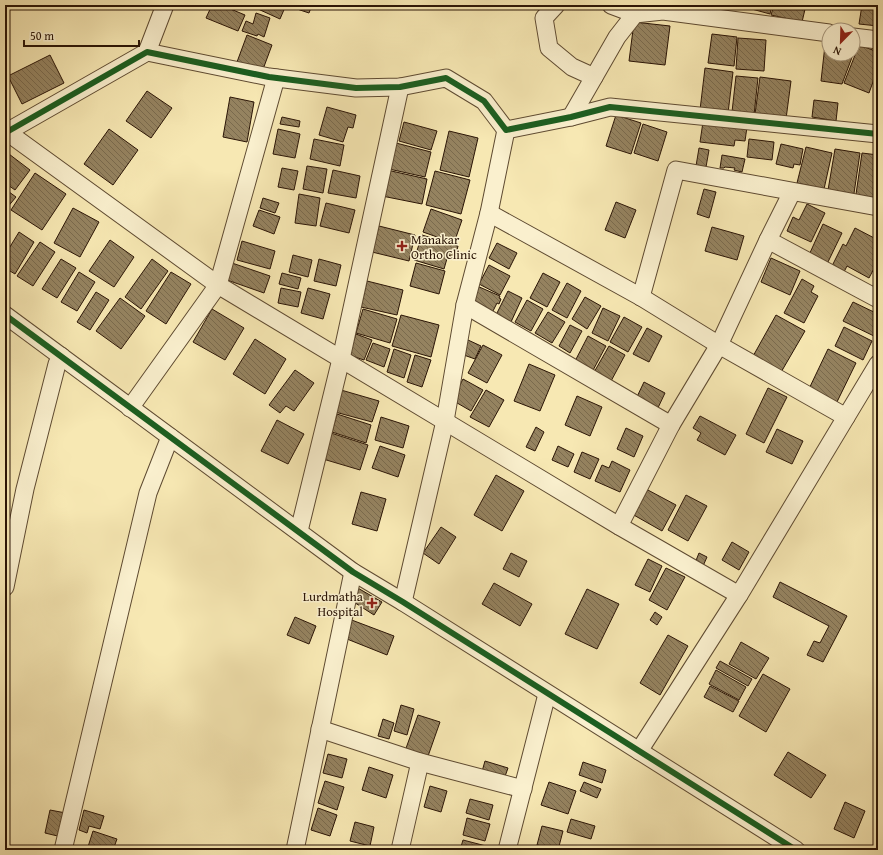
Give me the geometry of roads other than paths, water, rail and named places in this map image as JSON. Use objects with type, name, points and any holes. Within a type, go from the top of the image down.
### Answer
[{"type":"street","points":[[165,5],[147,52],[6,132],[218,284],[619,526],[739,595]]},
{"type":"street","points":[[556,5],[544,18],[548,48],[572,67],[594,77]]},
{"type":"street","points":[[611,5],[821,32]]},
{"type":"street","points":[[571,117],[617,37],[636,9]]},
{"type":"street","points":[[861,37],[878,40]]},
{"type":"street","points":[[147,52],[276,78],[356,88],[400,87],[446,78],[484,100],[506,130],[489,213],[465,306],[446,422],[403,602]]},
{"type":"street","points":[[130,408],[218,284],[276,78]]},
{"type":"street","points":[[299,531],[342,359],[400,87]]},
{"type":"street","points":[[506,130],[571,117],[610,107],[878,134]]},
{"type":"street","points":[[641,297],[676,170],[878,207]]},
{"type":"street","points":[[619,526],[671,425],[719,345],[792,192]]},
{"type":"street","points":[[489,213],[641,297],[719,345],[846,417]]},
{"type":"street","points":[[768,240],[878,299]]},
{"type":"street","points":[[465,306],[671,425]]},
{"type":"street","points":[[5,315],[353,572],[796,850]]},
{"type":"street","points":[[5,587],[25,489],[61,356]]},
{"type":"street","points":[[639,751],[739,595],[878,364]]},
{"type":"street","points":[[63,850],[148,494],[170,437]]},
{"type":"street","points":[[295,850],[353,572]]},
{"type":"street","points":[[507,850],[547,694]]},
{"type":"street","points":[[320,729],[420,762],[523,788]]},
{"type":"street","points":[[400,850],[420,762]]},
{"type":"place","name":"Manakar Ortho Clinic","points":[[402,246]]},
{"type":"place","name":"Lurdmatha Hospital","points":[[372,603]]}]
